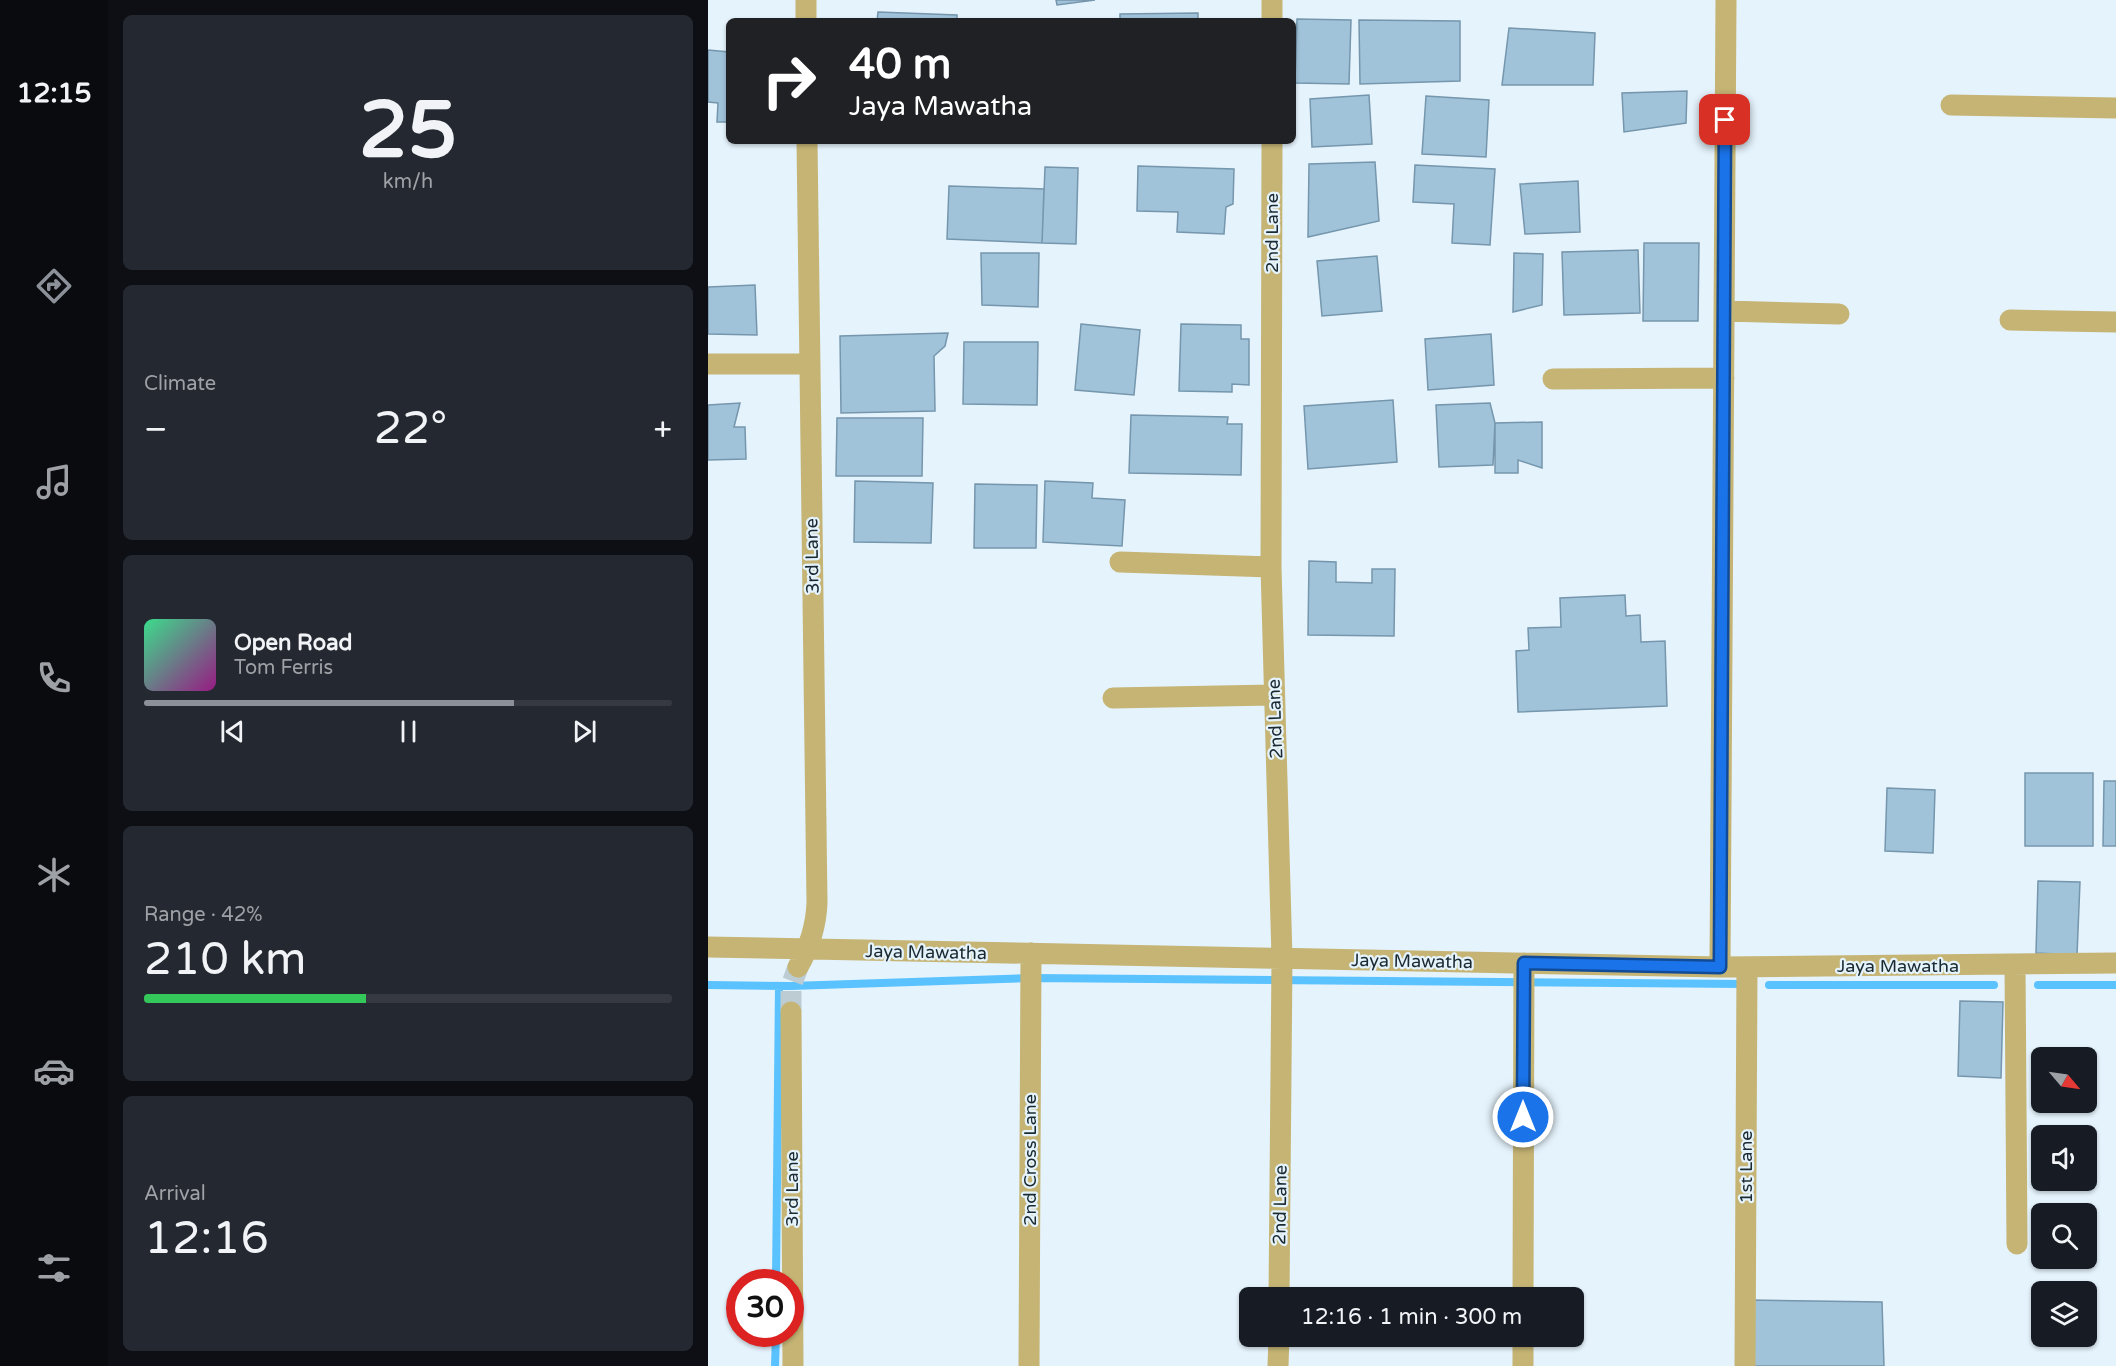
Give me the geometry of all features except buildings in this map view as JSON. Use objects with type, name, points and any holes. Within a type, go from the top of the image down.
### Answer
[{"type":"street","points":[[806,0],[806,18]]},
{"type":"street","points":[[1272,0],[1272,18]]},
{"type":"street","points":[[1720,967],[1726,0]]},
{"type":"street","points":[[1951,105],[2116,108]]},
{"type":"street","name":"3rd Lane","points":[[803,958],[816,923],[817,903],[807,144]]},
{"type":"street","name":"2nd Lane","points":[[1272,144],[1271,567],[1282,958],[1279,1287]]},
{"type":"street","points":[[1725,311],[1839,314]]},
{"type":"street","points":[[2010,320],[2116,322]]},
{"type":"street","points":[[708,364],[809,364]]},
{"type":"street","points":[[1553,380],[1724,378]]},
{"type":"street","points":[[1120,562],[1271,567]]},
{"type":"street","points":[[1113,698],[1274,695]]},
{"type":"street","name":"Jaya Mawatha","points":[[708,947],[803,958],[1031,953],[1720,967],[2116,963]]},
{"type":"street","name":"2nd Cross Lane","points":[[1029,1366],[1031,953]]},
{"type":"street","points":[[1523,1287],[1524,963]]},
{"type":"street","points":[[2015,965],[2017,1244]]},
{"type":"street","name":"1st Lane","points":[[1745,1366],[1747,967]]},
{"type":"street","name":"3rd Lane","points":[[791,1012],[793,1366]]},
{"type":"street","points":[[1278,1366],[1279,1347]]},
{"type":"street","points":[[1523,1347],[1523,1366]]},
{"type":"waterway","points":[[708,985],[791,986],[1031,978],[1745,984]]},
{"type":"waterway","points":[[1769,985],[1994,985]]},
{"type":"waterway","points":[[2038,985],[2116,985]]},
{"type":"waterway","points":[[776,1269],[779,986]]},
{"type":"waterway","points":[[775,1366],[776,1347]]},
{"type":"tunnel","points":[[791,1012],[791,986],[798,967]]},
{"type":"route","points":[[1523,1117],[1524,963],[1720,967],[1725,120]]}]
